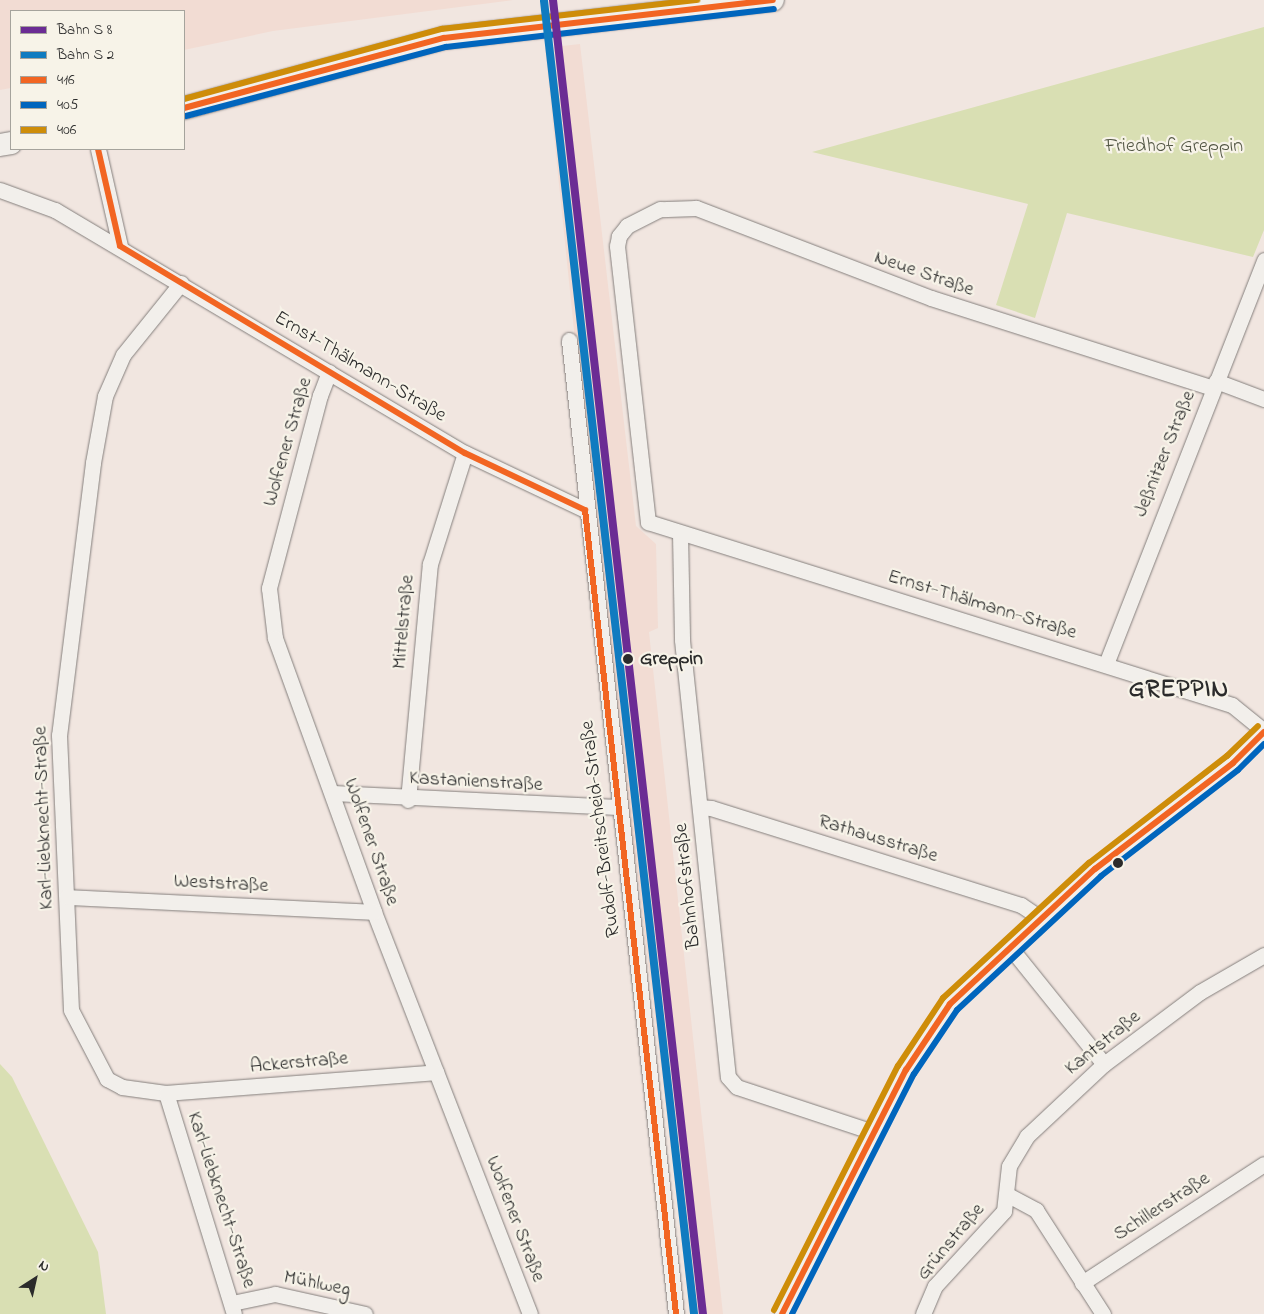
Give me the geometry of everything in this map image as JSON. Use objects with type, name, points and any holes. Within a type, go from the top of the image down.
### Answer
[{"type":"main road","points":[[185,108],[444,38],[773,0]]},
{"type":"street","points":[[98,150],[120,246]]},
{"type":"street","name":"Ernst-Thälmann-Straße","points":[[0,190],[32,198],[120,246],[465,453],[585,510]]},
{"type":"street","name":"Neue Straße","points":[[627,226],[660,209],[696,208],[905,289],[1264,399]]},
{"type":"street","name":"Ernst-Thälmann-Straße","points":[[627,226],[617,246],[644,500],[648,522],[1232,705],[1264,732]]},
{"type":"street","name":"Jeßnitzer Straße","points":[[1106,664],[1214,384],[1263,265]]},
{"type":"street","name":"Karl-Liebknecht-Straße","points":[[181,283],[123,355],[101,414],[77,574],[59,735],[71,1010],[107,1079],[122,1087],[166,1093],[233,1308]]},
{"type":"street","name":"Rudolf-Breitscheid-Straße","points":[[569,340],[587,494],[585,510],[676,1314]]},
{"type":"street","name":"Wolfener Straße","points":[[329,372],[320,395],[269,588],[275,638],[333,793],[374,912],[530,1314]]},
{"type":"street","name":"Mittelstraße","points":[[408,800],[430,564],[465,453]]},
{"type":"street","name":"Bahnhofstraße","points":[[680,533],[679,614],[728,1077],[737,1087],[873,1132]]},
{"type":"street","points":[[782,1314],[873,1132],[934,1026],[1009,946],[1040,918],[1113,854],[1240,758],[1264,732]]},
{"type":"street","name":"Kastanienstraße","points":[[333,793],[408,800],[618,807]]},
{"type":"street","name":"Rathausstraße","points":[[700,808],[711,808],[1021,905],[1040,918]]},
{"type":"street","name":"Weststraße","points":[[66,897],[374,912]]},
{"type":"street","points":[[1009,946],[1104,1064]]},
{"type":"street","name":"Kantstraße","points":[[1008,1195],[1009,1166],[1027,1136],[1104,1064],[1200,992],[1264,955]]},
{"type":"street","name":"Ackerstraße","points":[[166,1093],[436,1072]]},
{"type":"street","name":"Schillerstraße","points":[[1082,1283],[1264,1164]]},
{"type":"street","points":[[1008,1195],[1036,1210],[1103,1314]]},
{"type":"street","name":"Grünstraße","points":[[923,1314],[935,1286],[1004,1211],[1008,1195]]},
{"type":"street","name":"Mühlweg","points":[[233,1308],[275,1294],[365,1314]]},
{"type":"shaded area","points":[[0,0],[513,0],[273,31],[185,50],[185,10],[10,10],[10,88],[0,90]]},
{"type":"shaded area","points":[[580,44],[636,526],[656,544],[658,628],[649,632],[723,1314],[691,1314],[636,862],[627,846],[545,48]]},
{"type":"green space","name":"Friedhof Greppin","points":[[1264,27],[1264,230],[1253,257],[1067,213],[1035,318],[996,305],[1028,204],[812,152]]},
{"type":"green space","points":[[0,1064],[12,1077],[98,1252],[106,1314],[0,1314]]},
{"type":"transit line","points":[[553,0],[703,1314]]},
{"type":"transit line","name":"406","points":[[185,99],[442,29],[697,0]]},
{"type":"transit line","name":"416","points":[[185,108],[444,38],[773,0]]},
{"type":"transit line","points":[[544,1],[694,1314]]},
{"type":"transit line","name":"405","points":[[186,116],[446,47],[774,9]]},
{"type":"transit line","name":"416","points":[[98,150],[120,246],[465,453],[585,510],[676,1314]]},
{"type":"transit line","name":"406","points":[[774,1310],[898,1066],[943,998],[1089,863],[1227,756],[1258,726]]},
{"type":"transit line","name":"416","points":[[782,1314],[906,1070],[950,1004],[1095,869],[1233,763],[1264,732]]},
{"type":"transit line","name":"405","points":[[792,1314],[914,1074],[957,1010],[1101,876],[1238,770],[1264,744]]},
{"type":"place","name":"Greppin","points":[[628,659]]},
{"type":"district","name":"GREPPIN","points":[[1179,690]]}]
